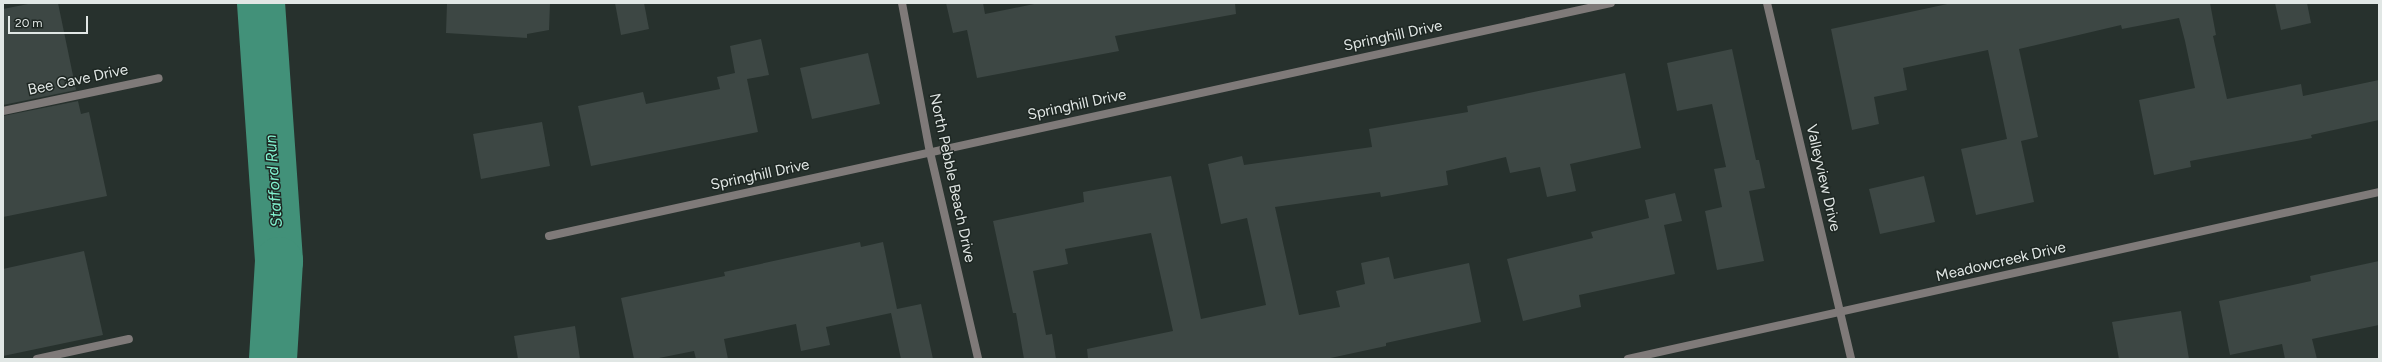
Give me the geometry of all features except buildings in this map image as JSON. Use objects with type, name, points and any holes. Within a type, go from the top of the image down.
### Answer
[{"type":"street","name":"North Pebble Beach Drive","points":[[902,3],[930,152],[978,359]]},
{"type":"street","name":"Springhill Drive","points":[[549,236],[1611,3]]},
{"type":"street","name":"Valleyview Drive","points":[[1767,3],[1851,359]]},
{"type":"street","name":"Bee Cave Drive","points":[[3,110],[158,78]]},
{"type":"street","name":"Meadowcreek Drive","points":[[1628,359],[2379,192]]},
{"type":"street","points":[[37,359],[129,339]]},
{"type":"waterway","name":"Stafford Run","points":[[261,3],[279,261],[273,359]]}]
